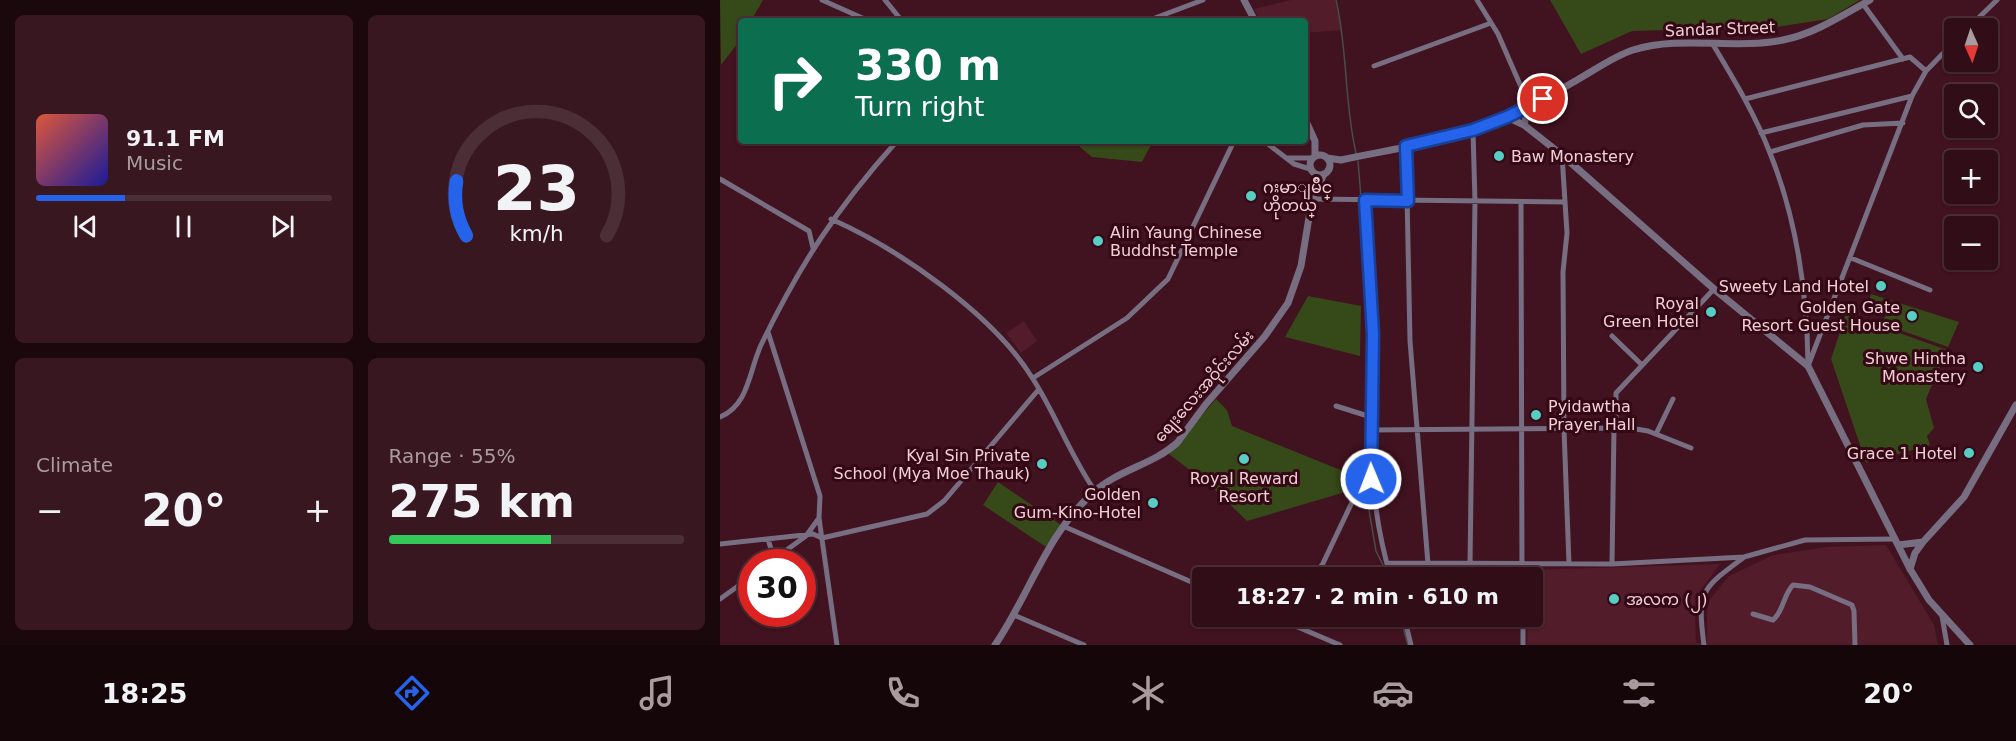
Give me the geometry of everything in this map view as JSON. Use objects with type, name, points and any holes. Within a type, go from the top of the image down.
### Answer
[{"type":"street","points":[[822,0],[862,18]]},
{"type":"street","points":[[885,0],[900,18]]},
{"type":"street","points":[[1155,18],[1203,0]]},
{"type":"street","points":[[1244,0],[1253,18]]},
{"type":"street","points":[[1477,0],[1491,22],[1529,105],[1524,125]]},
{"type":"street","name":"Sandar Street","points":[[1341,160],[1473,130],[1507,117],[1630,51],[1651,45],[1784,40],[1811,32],[1870,0]]},
{"type":"street","points":[[1978,18],[1997,0]]},
{"type":"street","points":[[1863,4],[1903,58]]},
{"type":"street","points":[[1374,66],[1491,22]]},
{"type":"street","points":[[1712,43],[1745,99],[1770,152],[1794,226],[1801,262],[1808,366],[1910,569],[1942,616],[1970,645]]},
{"type":"street","points":[[1808,366],[1912,96],[1926,71],[1944,52]]},
{"type":"street","points":[[1745,99],[1903,58],[1910,57],[1926,71]]},
{"type":"street","points":[[1761,133],[1912,96]]},
{"type":"street","points":[[1507,117],[1524,125],[1562,154],[1714,289],[1808,366]]},
{"type":"street","points":[[1770,152],[1863,125],[1903,123]]},
{"type":"street","points":[[1308,126],[1326,157],[1327,171]]},
{"type":"street","points":[[1470,564],[1470,431],[1475,202],[1473,130]]},
{"type":"street","points":[[1313,195],[1311,170],[1315,141]]},
{"type":"street","points":[[720,417],[739,405],[744,397],[753,363],[779,306],[831,219],[894,144]]},
{"type":"street","points":[[1033,378],[1127,318],[1168,279],[1233,144]]},
{"type":"street","points":[[1268,144],[1294,164],[1311,170],[1327,171]]},
{"type":"street","points":[[1406,146],[1410,341],[1428,564]]},
{"type":"street","points":[[1562,154],[1567,233],[1563,272],[1564,429],[1569,564]]},
{"type":"street","points":[[1287,158],[1326,157],[1341,160]]},
{"type":"street","points":[[1313,195],[1327,171],[1341,160]]},
{"type":"street","points":[[720,179],[809,231],[813,248]]},
{"type":"street","points":[[1313,195],[1362,200],[1564,202]]},
{"type":"street","name":"စျေးလေးအဝိုင်းလမ်း","points":[[995,645],[1014,615],[1033,574],[1063,526],[1095,491],[1107,482],[1157,458],[1177,443],[1283,312],[1301,266],[1313,195]]},
{"type":"street","points":[[1362,200],[1373,334],[1370,417],[1372,496],[1389,567]]},
{"type":"street","points":[[1521,202],[1522,565]]},
{"type":"street","points":[[831,219],[856,230],[929,276],[1005,342],[1033,378],[1078,467],[1095,491]]},
{"type":"street","points":[[1851,258],[1930,290]]},
{"type":"street","points":[[1612,564],[1616,393],[1714,289]]},
{"type":"street","points":[[768,332],[820,496],[819,518],[837,645]]},
{"type":"street","points":[[1612,336],[1642,365]]},
{"type":"street","points":[[720,544],[813,534],[822,538],[927,514],[936,509],[1039,389]]},
{"type":"street","points":[[1656,434],[1673,399]]},
{"type":"street","points":[[1910,569],[1915,554],[1923,542],[1964,497],[2016,405]]},
{"type":"street","points":[[1336,406],[1370,417]]},
{"type":"street","points":[[1371,430],[1630,428],[1656,434],[1691,448]]},
{"type":"street","points":[[1322,566],[1364,477]]},
{"type":"street","points":[[788,549],[806,536],[819,518]]},
{"type":"street","points":[[1063,526],[1192,582]]},
{"type":"street","points":[[768,539],[770,549]]},
{"type":"street","points":[[1388,563],[1612,564],[1744,557],[1805,540],[1923,542]]},
{"type":"street","points":[[1704,645],[1700,605],[1707,588],[1744,557]]},
{"type":"street","points":[[1753,614],[1773,620],[1780,611],[1786,592],[1793,585],[1810,587],[1852,605],[1855,645]]},
{"type":"street","points":[[720,599],[738,586]]},
{"type":"street","points":[[1014,615],[1084,645]]},
{"type":"street","points":[[1942,616],[1947,645]]},
{"type":"street","points":[[1295,627],[1340,645]]},
{"type":"street","points":[[1407,627],[1411,645]]},
{"type":"street","points":[[1523,627],[1523,645]]},
{"type":"street","points":[[1959,645],[1962,637]]},
{"type":"shaded area","points":[[1291,0],[1335,0],[1342,30],[1308,33],[1308,18],[1258,18],[1254,9]]},
{"type":"shaded area","points":[[1024,321],[1037,341],[1021,353],[1006,333]]},
{"type":"shaded area","points":[[1886,545],[1934,625],[1938,645],[1527,645],[1528,627],[1543,627],[1543,570],[1720,564],[1701,590],[1695,610],[1696,643],[1707,643],[1707,603],[1729,576],[1773,555],[1827,547]]},
{"type":"green space","points":[[720,0],[763,0],[753,18],[738,18],[738,43],[721,65]]},
{"type":"green space","points":[[1550,0],[1860,0],[1828,19],[1776,27],[1632,31],[1581,54]]},
{"type":"green space","points":[[1081,144],[1151,144],[1142,162],[1092,157],[1080,147]]},
{"type":"green space","name":"Golden Gate Resort Guest House","points":[[1871,294],[1959,322],[1948,347],[1883,324],[1887,309],[1868,304]]},
{"type":"green space","points":[[1308,296],[1361,306],[1360,356],[1285,337]]},
{"type":"green space","points":[[1846,314],[1947,350],[1926,399],[1934,428],[1927,436],[1930,445],[1866,463],[1831,359]]},
{"type":"green space","name":"Royal Reward Resort","points":[[1216,399],[1227,410],[1232,426],[1348,473],[1342,493],[1247,521],[1212,487],[1169,454]]},
{"type":"green space","points":[[998,482],[1061,525],[1046,547],[983,505]]},
{"type":"waterway","points":[[1336,0],[1356,153]]},
{"type":"waterway","points":[[1358,161],[1361,198]]},
{"type":"waterway","points":[[1362,202],[1368,336],[1366,413]]},
{"type":"waterway","points":[[1364,476],[1366,418]]},
{"type":"waterway","points":[[1364,481],[1376,551],[1383,567]]},
{"type":"waterway","points":[[1403,627],[1408,645]]},
{"type":"place","name":"Baw Monastery","points":[[1499,156]]},
{"type":"place","name":"ဂႏမာျမိဳင္ ဟိုတယ္","points":[[1251,196]]},
{"type":"place","name":"Alin Yaung Chinese Buddhst Temple","points":[[1098,241]]},
{"type":"place","name":"Sweety Land Hotel","points":[[1881,286]]},
{"type":"place","name":"Royal Green Hotel","points":[[1711,312]]},
{"type":"place","name":"Golden Gate Resort Guest House","points":[[1912,316]]},
{"type":"place","name":"Shwe Hintha Monastery","points":[[1978,367]]},
{"type":"place","name":"Pyidawtha Prayer Hall","points":[[1536,415]]},
{"type":"place","name":"Grace 1 Hotel","points":[[1969,453]]},
{"type":"place","name":"Royal Reward Resort","points":[[1244,459]]},
{"type":"place","name":"Kyal Sin Private School (Mya Moe Thauk)","points":[[1042,464]]},
{"type":"place","name":"Golden Gum-Kino-Hotel","points":[[1153,503]]},
{"type":"place","name":"အလက (၂)","points":[[1614,599]]},
{"type":"route","points":[[1371,479],[1373,334],[1365,200],[1408,201],[1406,146],[1473,130],[1507,117],[1543,99]]}]
